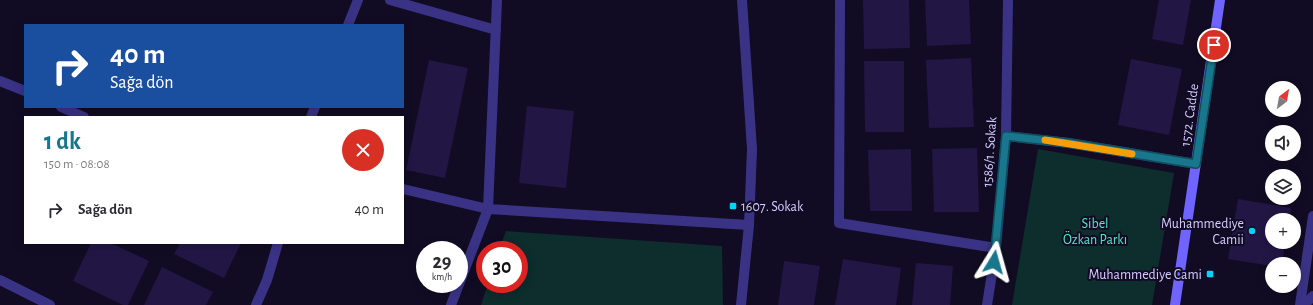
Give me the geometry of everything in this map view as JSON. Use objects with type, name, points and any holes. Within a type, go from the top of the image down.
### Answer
[{"type":"main road","name":"1572. Cadde","points":[[1175,305],[1220,0]]},
{"type":"street","points":[[348,24],[358,0]]},
{"type":"street","points":[[390,0],[496,30]]},
{"type":"street","points":[[451,305],[488,209],[497,0]]},
{"type":"street","points":[[741,305],[749,225],[752,149],[742,0]]},
{"type":"street","points":[[840,0],[839,223],[996,248]]},
{"type":"street","name":"1586/1. Sokak","points":[[987,305],[996,248],[1006,136],[1008,0]]},
{"type":"street","points":[[0,81],[24,91]]},
{"type":"street","points":[[63,108],[82,116]]},
{"type":"street","points":[[1006,136],[1069,143],[1196,164]]},
{"type":"street","points":[[404,189],[488,209],[749,225]]},
{"type":"street","points":[[1300,305],[1313,216]]},
{"type":"street","points":[[256,305],[267,280],[278,244]]},
{"type":"street","points":[[0,280],[50,305]]},
{"type":"street","points":[[1304,305],[1313,296]]},
{"type":"green space","name":"Sibel Özkan Parkı","points":[[1038,149],[1174,173],[1152,305],[1012,305]]},
{"type":"green space","points":[[506,231],[722,246],[723,305],[481,305],[485,293],[528,293],[528,241],[502,241]]},
{"type":"building","points":[[863,0],[909,0],[910,48],[864,49]]},
{"type":"building","points":[[925,0],[969,0],[971,44],[927,46]]},
{"type":"building","points":[[1159,0],[1191,0],[1183,45],[1152,39]]},
{"type":"building","points":[[971,58],[974,127],[929,128],[926,60]]},
{"type":"building","points":[[1131,59],[1182,69],[1169,135],[1118,125]]},
{"type":"building","points":[[429,60],[468,68],[445,178],[406,170]]},
{"type":"building","points":[[864,61],[904,61],[904,132],[865,132]]},
{"type":"building","points":[[527,106],[574,111],[566,188],[519,183]]},
{"type":"building","points":[[977,148],[979,212],[934,212],[932,149]]},
{"type":"building","points":[[911,149],[912,211],[870,211],[868,150]]},
{"type":"building","name":"Muhammediye Camii","points":[[1238,199],[1265,204],[1265,205],[1291,208],[1290,213],[1265,213],[1265,249],[1284,249],[1283,257],[1265,257],[1265,265],[1228,259]]},
{"type":"building","points":[[91,244],[113,244],[149,261],[128,305],[123,305],[73,281]]},
{"type":"building","points":[[179,244],[241,244],[224,278],[174,254]]},
{"type":"building","points":[[843,259],[901,268],[896,305],[835,305]]},
{"type":"building","points":[[784,261],[820,266],[814,305],[778,305]]},
{"type":"building","points":[[916,263],[953,266],[950,305],[912,305]]},
{"type":"building","points":[[162,267],[213,292],[206,305],[144,305]]},
{"type":"slow traffic","points":[[1045,140],[1132,154]]},
{"type":"place","name":"1607. Sokak","points":[[733,206]]},
{"type":"place","name":"Muhammediye Camii","points":[[1252,231]]},
{"type":"place","name":"Muhammediye Cami","points":[[1210,274]]},
{"type":"route","points":[[994,262],[1006,136],[1069,143],[1196,164],[1214,45]]}]
